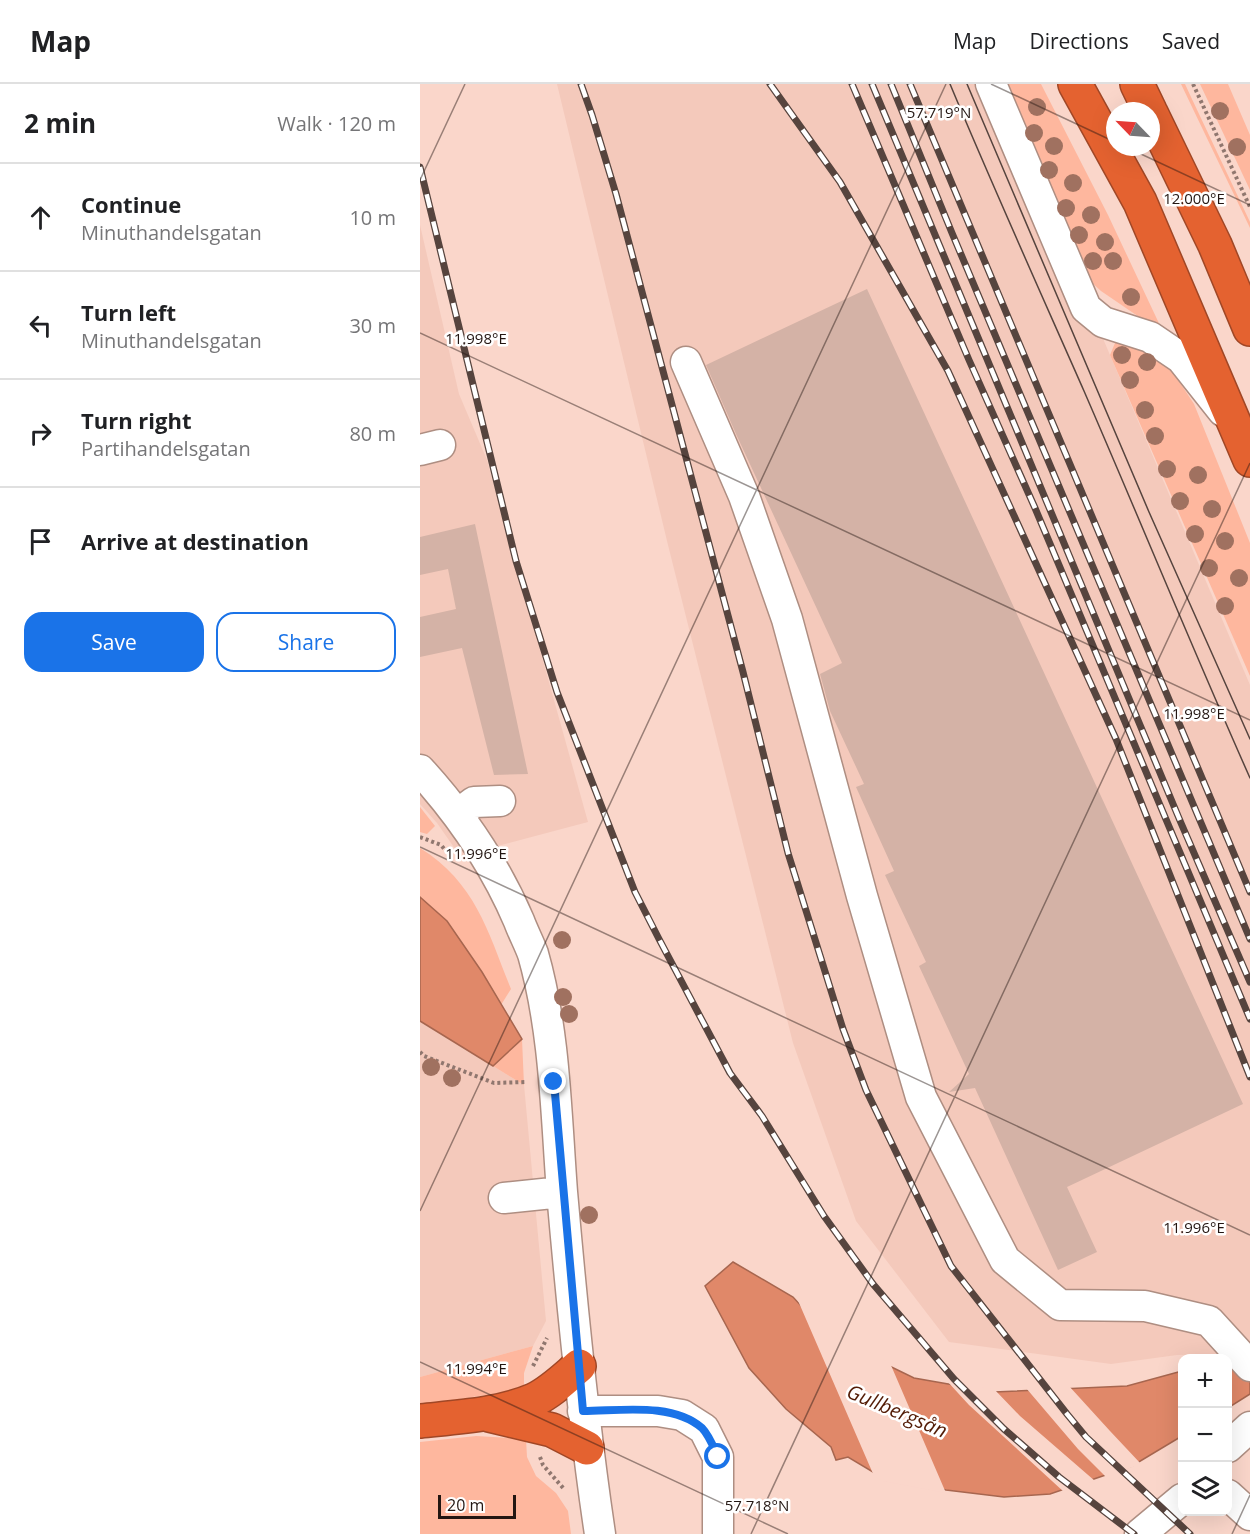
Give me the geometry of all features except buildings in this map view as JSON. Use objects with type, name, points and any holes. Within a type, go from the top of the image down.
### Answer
[{"type":"highway","points":[[1075,84],[1140,202],[1244,446]]},
{"type":"highway","points":[[1137,84],[1146,102]]},
{"type":"highway","points":[[1160,131],[1215,245],[1250,329]]},
{"type":"highway","points":[[1215,245],[1250,270]]},
{"type":"highway","points":[[420,1421],[485,1414],[534,1400],[579,1366]]},
{"type":"highway","points":[[485,1414],[552,1430],[587,1448]]},
{"type":"street","points":[[991,84],[1086,308],[1103,322],[1150,337],[1181,358],[1244,446]]},
{"type":"street","points":[[686,362],[744,496],[787,619],[862,896],[921,1097],[1005,1260],[1060,1305],[1145,1306],[1209,1321],[1250,1366]]},
{"type":"street","points":[[420,770],[458,814],[490,864],[511,904],[532,953],[546,1013],[583,1411],[600,1534]]},
{"type":"street","points":[[458,814],[474,802],[500,801]]},
{"type":"street","points":[[504,1198],[562,1192]]},
{"type":"street","points":[[583,1411],[658,1410],[681,1415],[704,1429],[718,1457],[718,1534]]},
{"type":"street","points":[[1232,1443],[1250,1427]]},
{"type":"street","points":[[1232,1499],[1250,1515]]},
{"type":"street","points":[[1140,1534],[1175,1505]]},
{"type":"path","points":[[1193,84],[1250,207]]},
{"type":"path","points":[[420,1052],[424,1056],[494,1083],[554,1082]]},
{"type":"shaded area","points":[[557,84],[995,84],[1250,685],[1250,1372],[1233,1354],[1178,1354],[1111,1364],[949,1342],[856,1221],[793,1043],[668,545]]},
{"type":"shaded area","points":[[1005,84],[1041,84],[1108,215],[1164,334],[1090,281]]},
{"type":"shaded area","points":[[1181,84],[1185,84],[1250,222],[1250,228]]},
{"type":"shaded area","points":[[1200,84],[1228,84],[1250,135],[1250,190]]},
{"type":"shaded area","points":[[420,225],[459,394],[487,460],[588,822],[460,856],[437,823],[420,804]]},
{"type":"shaded area","points":[[1125,337],[1167,363],[1194,404],[1250,543],[1250,676],[1110,355],[1115,343]]},
{"type":"shaded area","points":[[420,807],[435,826],[427,834],[420,832]]},
{"type":"shaded area","points":[[420,848],[455,877],[478,910],[511,989],[501,1005],[447,921],[420,897]]},
{"type":"shaded area","points":[[420,1021],[524,1085],[546,1321],[533,1346],[420,1377]]},
{"type":"shaded area","points":[[522,1039],[524,1085],[493,1066]]},
{"type":"shaded area","points":[[533,1346],[524,1373],[524,1389],[420,1405],[420,1377]]},
{"type":"shaded area","points":[[476,1436],[526,1439],[527,1457],[536,1476],[556,1493],[568,1511],[571,1534],[420,1534],[420,1442]]},
{"type":"water","points":[[420,897],[447,921],[482,972],[522,1039],[493,1066],[420,1021]]},
{"type":"water","name":"Gullbergsån","points":[[733,1262],[793,1297],[824,1331],[914,1378],[994,1392],[1127,1386],[1178,1372],[1178,1438],[1132,1466],[1050,1494],[1004,1497],[946,1490],[883,1478],[848,1457],[836,1460],[831,1447],[786,1409],[749,1368],[705,1286]]},
{"type":"water","points":[[1232,1363],[1250,1370],[1250,1394],[1232,1405]]},
{"type":"pier","points":[[796,1296],[826,1329],[890,1363],[946,1493],[883,1481],[874,1476]]},
{"type":"pier","points":[[947,1381],[994,1389],[1020,1416],[1095,1481],[1064,1492],[969,1405]]},
{"type":"pier","points":[[1069,1386],[1141,1464],[1106,1477],[1078,1449],[1026,1388]]},
{"type":"tram line","points":[[950,84],[1250,778]]},
{"type":"tram line","points":[[967,84],[1149,512],[1250,739]]},
{"type":"railway","points":[[581,84],[616,194],[743,672],[788,853],[843,1029],[866,1090],[951,1266],[1086,1437],[1190,1534]]},
{"type":"railway","points":[[770,84],[840,182],[948,371],[1116,739],[1250,1077]]},
{"type":"railway","points":[[852,84],[969,360],[1035,508],[1250,1019]]},
{"type":"railway","points":[[872,84],[1181,823],[1250,982]]},
{"type":"railway","points":[[891,84],[1250,939]]},
{"type":"railway","points":[[910,84],[1250,892]]},
{"type":"railway","points":[[420,167],[516,561],[557,692],[635,892],[659,939],[730,1073],[762,1116],[824,1216],[873,1284],[954,1379],[1004,1429],[1059,1477],[1134,1534]]},
{"type":"route","points":[[554,1082],[583,1411],[658,1410],[681,1415],[704,1429],[718,1457]]}]
